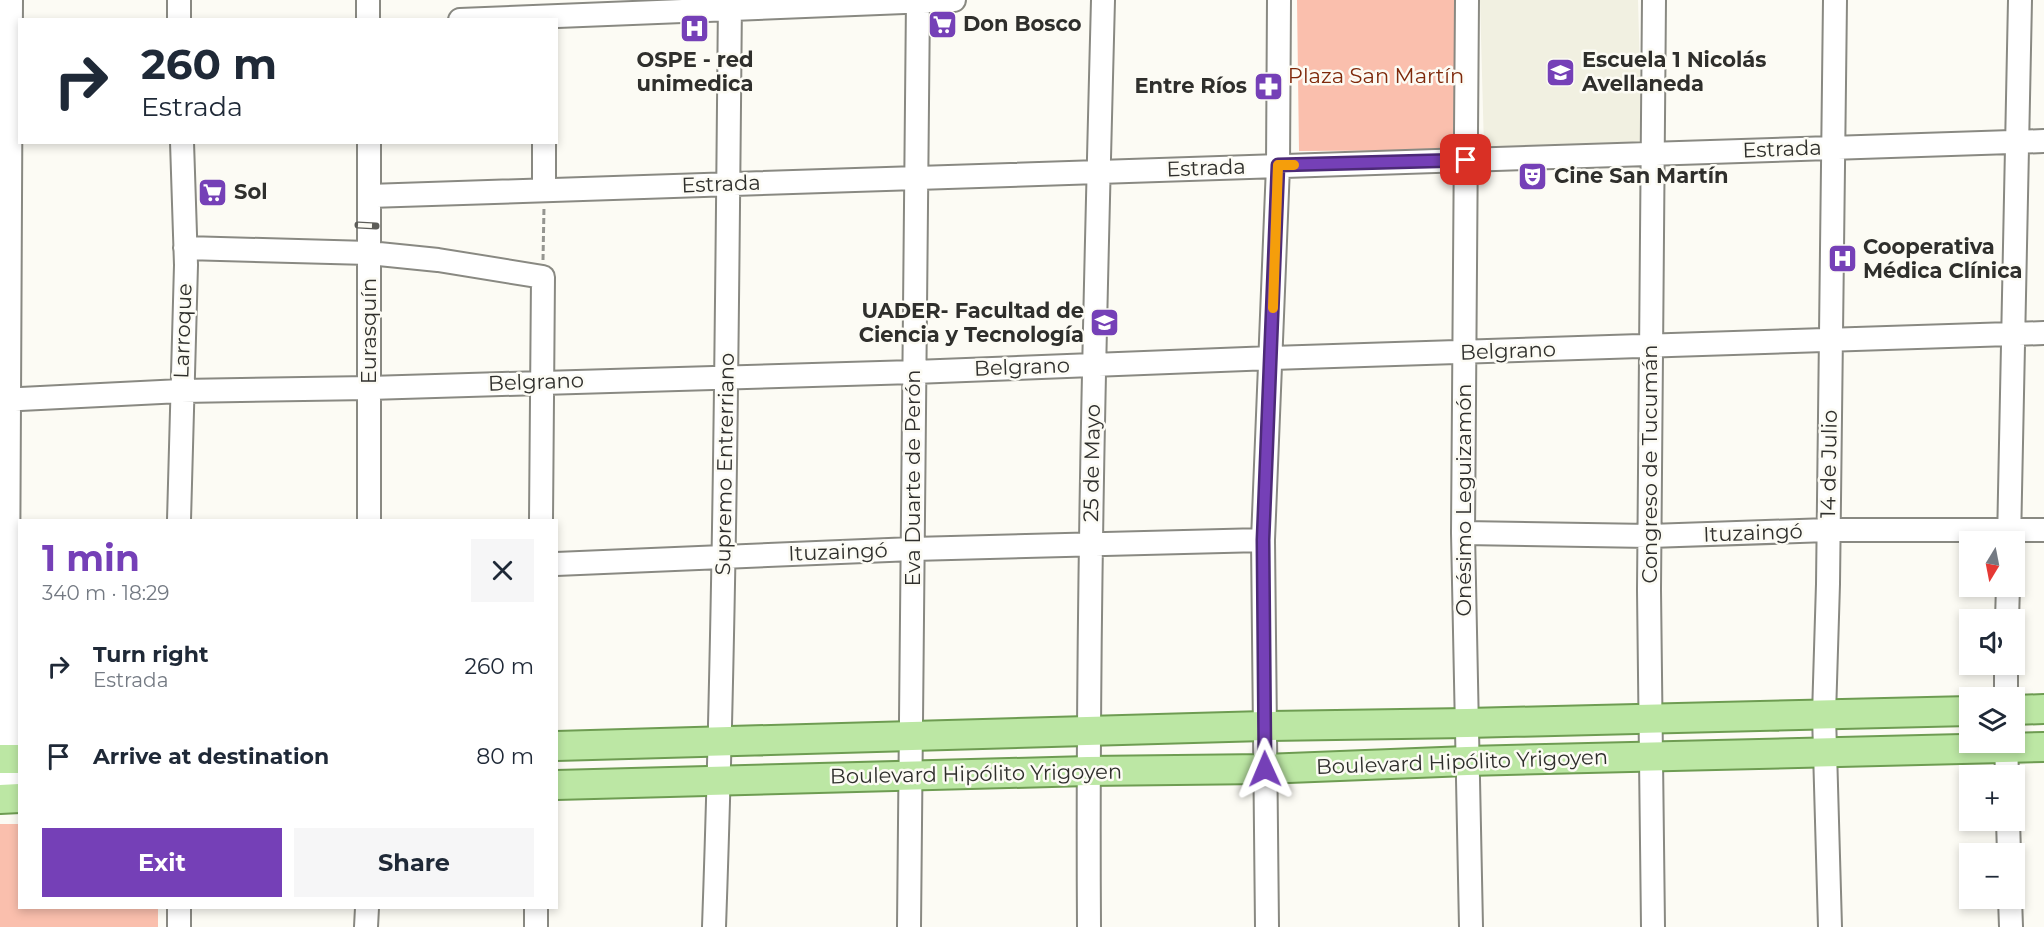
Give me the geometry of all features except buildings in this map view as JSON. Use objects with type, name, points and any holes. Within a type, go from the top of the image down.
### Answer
[{"type":"main road","points":[[2025,710],[2044,709]]},
{"type":"main road","name":"Boulevard Hipólito Yrigoyen","points":[[558,746],[1264,726],[1959,711]]},
{"type":"main road","name":"Boulevard Hipólito Yrigoyen","points":[[2025,746],[2044,747]]},
{"type":"main road","name":"Boulevard Hipólito Yrigoyen","points":[[558,785],[1088,771],[1265,769],[1959,747]]},
{"type":"street","points":[[9,799],[9,578],[4,400],[5,187],[11,0]]},
{"type":"street","points":[[179,0],[179,18]]},
{"type":"street","points":[[368,0],[368,18]]},
{"type":"street","points":[[482,18],[546,12],[730,4],[954,0]]},
{"type":"street","name":"25 de Mayo","points":[[1089,927],[1090,544],[1103,0]]},
{"type":"street","points":[[1267,927],[1263,540],[1278,165],[1279,0]]},
{"type":"street","name":"Onésimo Leguizamón","points":[[1467,0],[1462,533],[1471,927]]},
{"type":"street","name":"Congreso de Tucumán","points":[[1653,927],[1650,536],[1654,0]]},
{"type":"street","name":"14 de Julio","points":[[1830,927],[1824,715],[1835,0]]},
{"type":"street","points":[[2009,531],[2020,0]]},
{"type":"street","name":"Eva Duarte de Perón","points":[[909,927],[918,1]]},
{"type":"street","name":"Supremo Entrerriano","points":[[714,927],[723,557],[730,4]]},
{"type":"street","name":"Estrada","points":[[369,196],[2044,141]]},
{"type":"street","name":"Larroque","points":[[178,519],[185,248],[182,144]]},
{"type":"street","name":"Eurasquín","points":[[369,144],[369,519]]},
{"type":"street","points":[[544,144],[544,190]]},
{"type":"street","points":[[185,248],[369,252],[438,260],[543,277],[541,519]]},
{"type":"street","name":"Belgrano","points":[[4,400],[181,391],[369,388],[914,372],[1093,364],[2044,333]]},
{"type":"street","name":"Ituzaingó","points":[[1462,533],[1650,536],[1828,530],[1959,534]]},
{"type":"street","name":"Ituzaingó","points":[[2025,533],[2044,530]]},
{"type":"street","name":"Ituzaingó","points":[[558,564],[913,549],[1263,540]]},
{"type":"street","points":[[179,909],[179,927]]},
{"type":"street","points":[[366,927],[367,909]]},
{"type":"street","points":[[536,909],[536,927]]},
{"type":"street","points":[[2010,909],[2011,927]]},
{"type":"path","points":[[543,277],[544,190]]},
{"type":"shaded area","name":"Escuela 1 Nicolás Avellaneda","points":[[1480,0],[1638,0],[1642,145],[1484,148]]},
{"type":"green space","name":"Plaza San Martín","points":[[1297,0],[1454,0],[1455,150],[1299,151]]},
{"type":"green space","points":[[0,824],[18,824],[18,909],[158,909],[158,927],[0,927]]},
{"type":"railway","points":[[358,225],[376,226]]},
{"type":"slow traffic","points":[[1273,308],[1278,165],[1294,165]]},
{"type":"place","name":"Don Bosco","points":[[942,24]]},
{"type":"place","name":"OSPE - red unimedica","points":[[695,29]]},
{"type":"place","name":"Escuela 1 Nicolás Avellaneda","points":[[1561,72]]},
{"type":"place","name":"Entre Ríos","points":[[1268,86]]},
{"type":"place","name":"Cine San Martín","points":[[1533,176]]},
{"type":"place","name":"Sol","points":[[213,192]]},
{"type":"place","name":"Cooperativa Médica Clínica","points":[[1842,259]]},
{"type":"place","name":"UADER- Facultad de Ciencia y Tecnología","points":[[1105,323]]},
{"type":"route","points":[[1265,769],[1263,540],[1278,165],[1466,160]]}]
